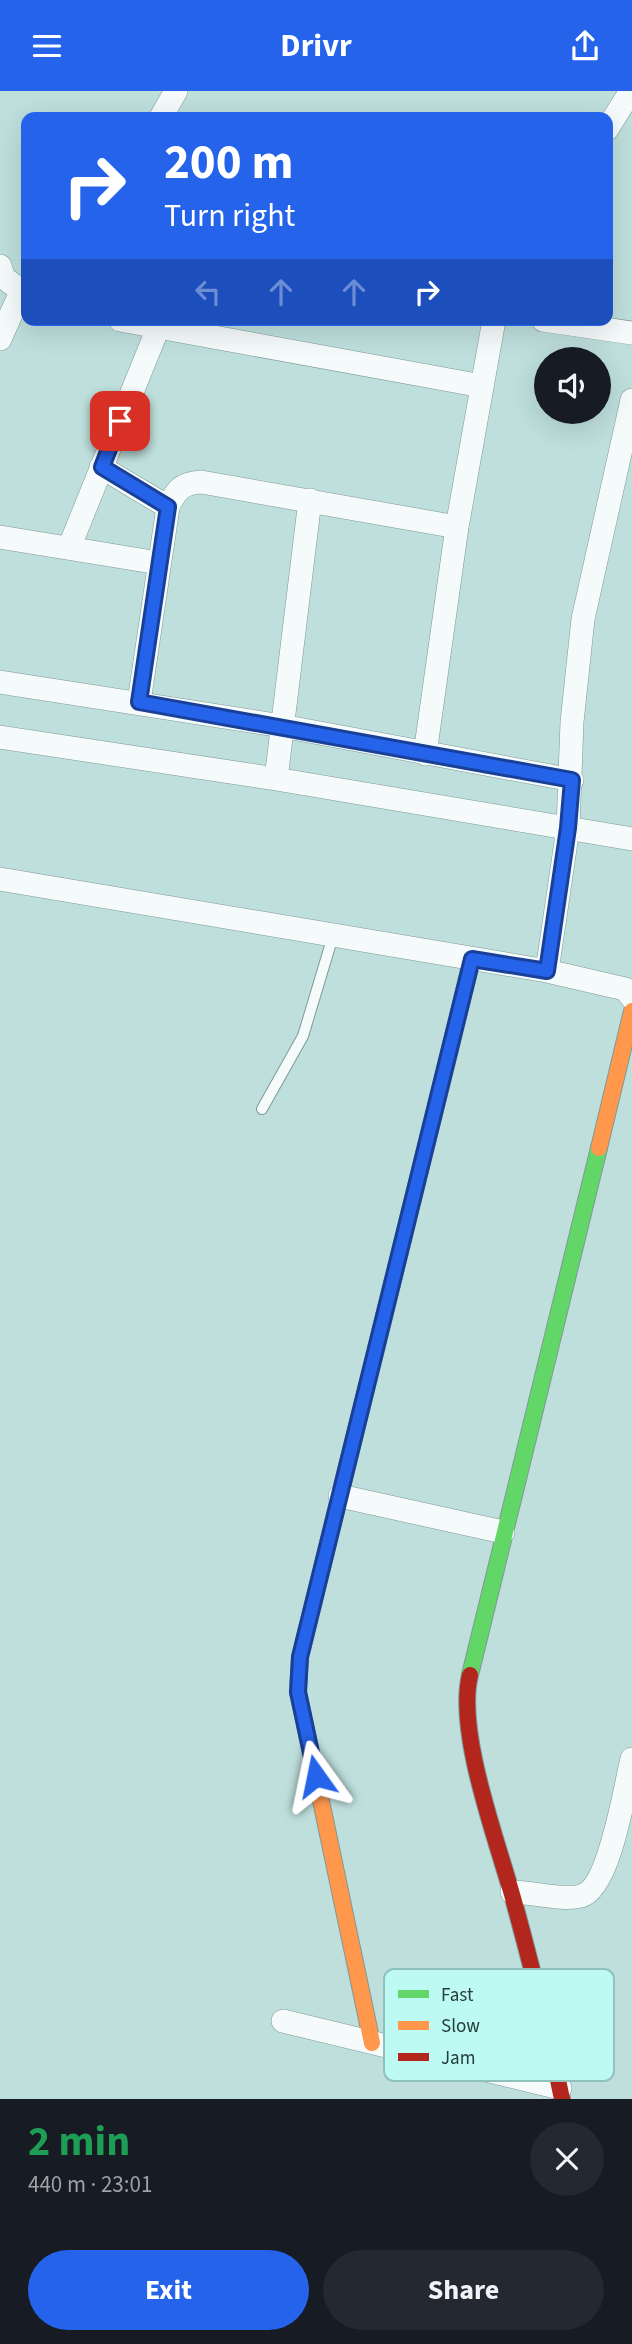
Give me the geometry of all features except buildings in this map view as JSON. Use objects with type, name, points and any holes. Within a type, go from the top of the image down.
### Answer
[{"type":"street","points":[[164,112],[176,91]]},
{"type":"street","points":[[613,120],[631,91]]},
{"type":"street","points":[[0,267],[4,278],[21,291]]},
{"type":"street","points":[[0,339],[21,299]]},
{"type":"street","points":[[149,326],[482,386]]},
{"type":"street","points":[[425,754],[457,527],[493,326]]},
{"type":"street","points":[[584,326],[632,333]]},
{"type":"street","points":[[68,548],[159,328]]},
{"type":"street","points":[[547,971],[569,820],[572,722],[583,619],[632,400]]},
{"type":"street","points":[[102,467],[168,507]]},
{"type":"street","points":[[139,702],[168,507],[175,491],[188,483],[201,482],[457,527]]},
{"type":"street","points":[[277,772],[310,500]]},
{"type":"street","points":[[0,537],[159,563]]},
{"type":"street","points":[[0,682],[139,702],[281,734],[425,754],[572,783]]},
{"type":"street","points":[[0,737],[277,772],[569,820],[632,838]]},
{"type":"street","points":[[0,879],[547,971],[625,989],[632,998]]},
{"type":"street","points":[[372,2043],[298,1692],[300,1657],[472,959]]},
{"type":"street","points":[[531,1969],[476,1766],[468,1722],[467,1686],[632,1011]]},
{"type":"street","points":[[340,1496],[503,1532]]},
{"type":"street","points":[[512,1892],[567,1898],[584,1896],[595,1887],[605,1870],[632,1759]]},
{"type":"street","points":[[283,2021],[384,2046]]},
{"type":"street","points":[[513,2081],[561,2094]]},
{"type":"lane","points":[[262,1109],[303,1036],[333,936]]},
{"type":"traffic: fast","points":[[305,1725],[298,1692],[300,1657],[450,1049]]},
{"type":"traffic: fast","points":[[470,1675],[599,1148]]},
{"type":"traffic: slow","points":[[450,1049],[472,959]]},
{"type":"traffic: slow","points":[[599,1148],[632,1011]]},
{"type":"traffic: slow","points":[[305,1725],[372,2043]]},
{"type":"traffic: jam","points":[[470,1675],[467,1699],[473,1755],[531,1969]]},
{"type":"traffic: jam","points":[[558,2081],[562,2099]]},
{"type":"route","points":[[120,421],[102,467],[168,507],[139,702],[572,780],[568,828],[547,971],[472,959],[300,1657],[298,1692],[316,1776]]}]
